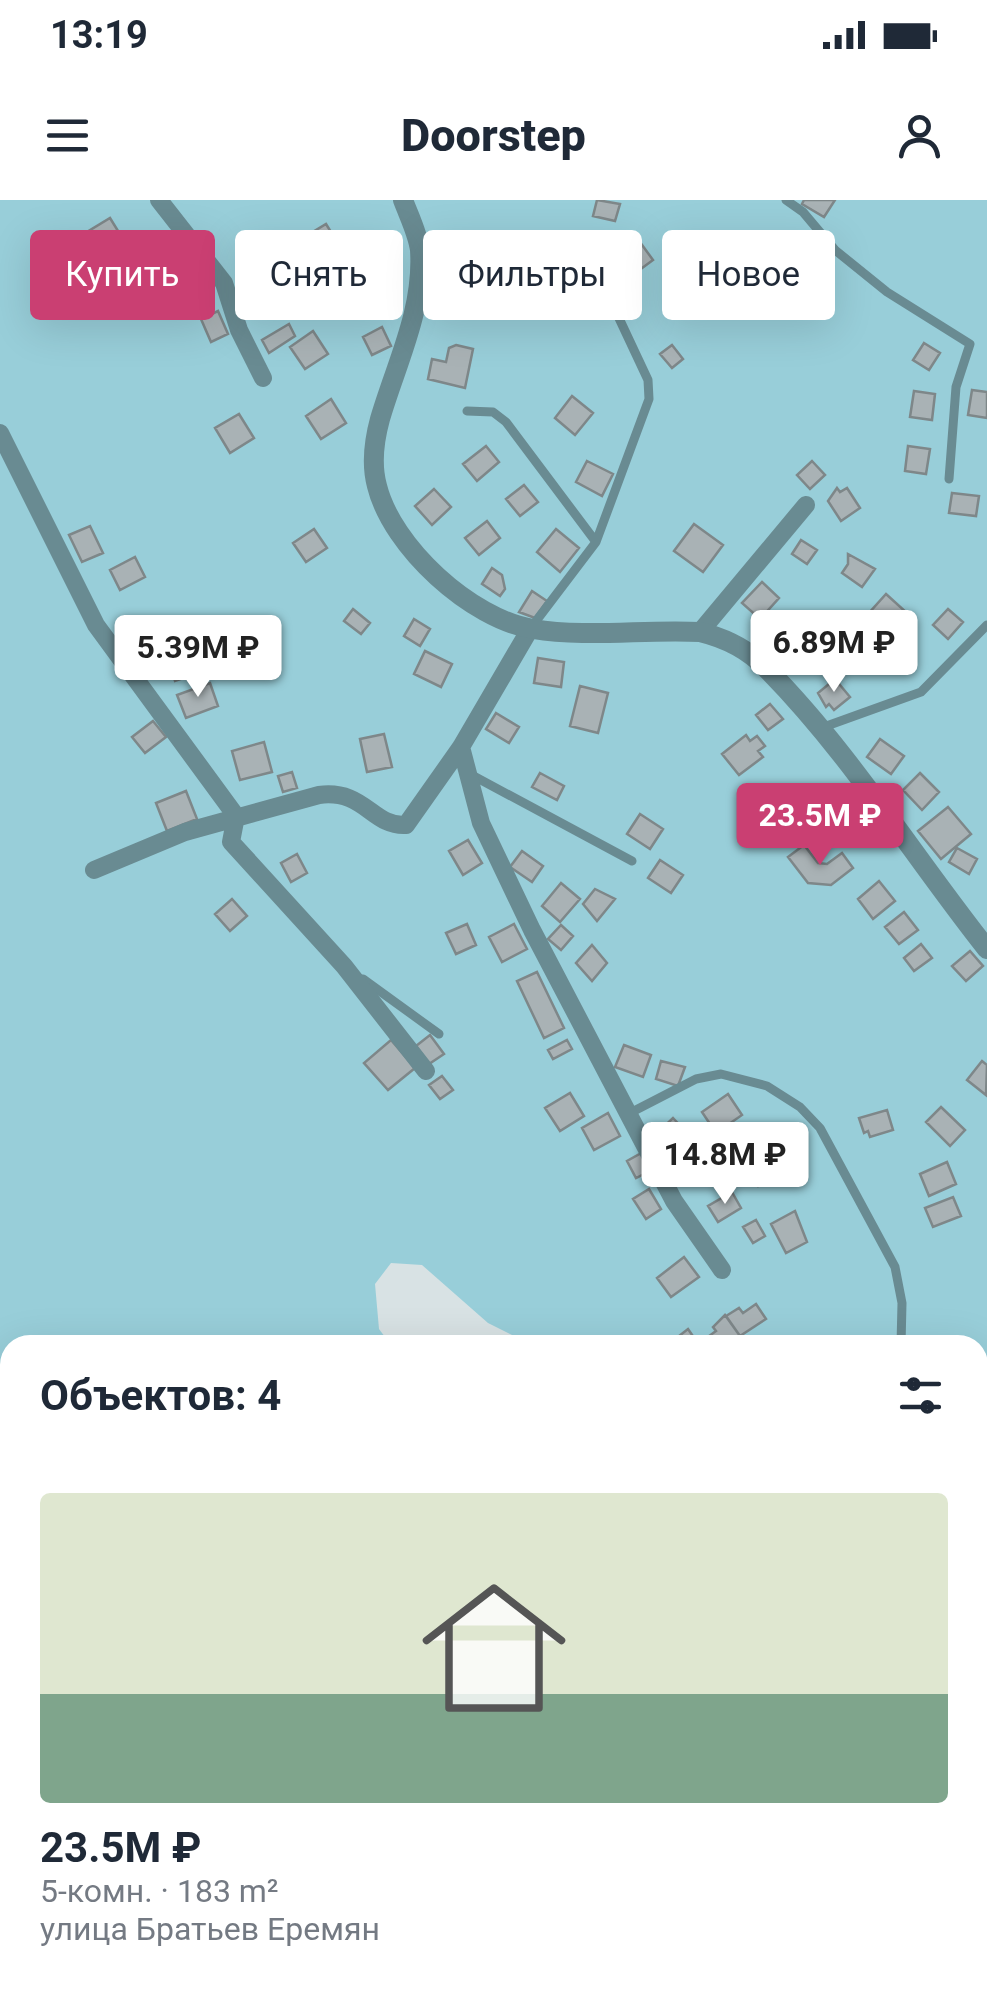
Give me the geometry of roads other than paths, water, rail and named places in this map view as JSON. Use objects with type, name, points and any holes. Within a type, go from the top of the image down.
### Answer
[{"type":"street","points":[[159,200],[224,283],[239,330],[263,378]]},
{"type":"street","points":[[403,200],[420,248],[411,330],[374,450],[375,482],[388,515],[428,569],[479,605],[530,629],[700,632],[720,637],[766,668],[818,729],[987,949]]},
{"type":"street","points":[[0,433],[96,625],[236,816],[231,842],[344,966],[426,1071]]},
{"type":"street","points":[[700,632],[806,505]]},
{"type":"street","points":[[94,870],[236,816],[340,792],[390,823],[406,825],[461,747],[530,629]]},
{"type":"street","points":[[461,747],[481,824],[532,930],[674,1201],[722,1270]]},
{"type":"lane","points":[[786,200],[803,212],[835,250],[887,292],[970,344],[956,387],[949,478]]},
{"type":"lane","points":[[530,629],[596,542],[650,399],[648,380],[620,320]]},
{"type":"lane","points":[[467,411],[493,412],[506,422],[596,542]]},
{"type":"lane","points":[[818,729],[921,692],[987,625]]},
{"type":"lane","points":[[465,772],[632,860]]},
{"type":"lane","points":[[344,966],[439,1034]]},
{"type":"lane","points":[[630,1114],[696,1079],[721,1074],[767,1086],[800,1108],[820,1128],[895,1267],[902,1303],[901,1335]]}]
